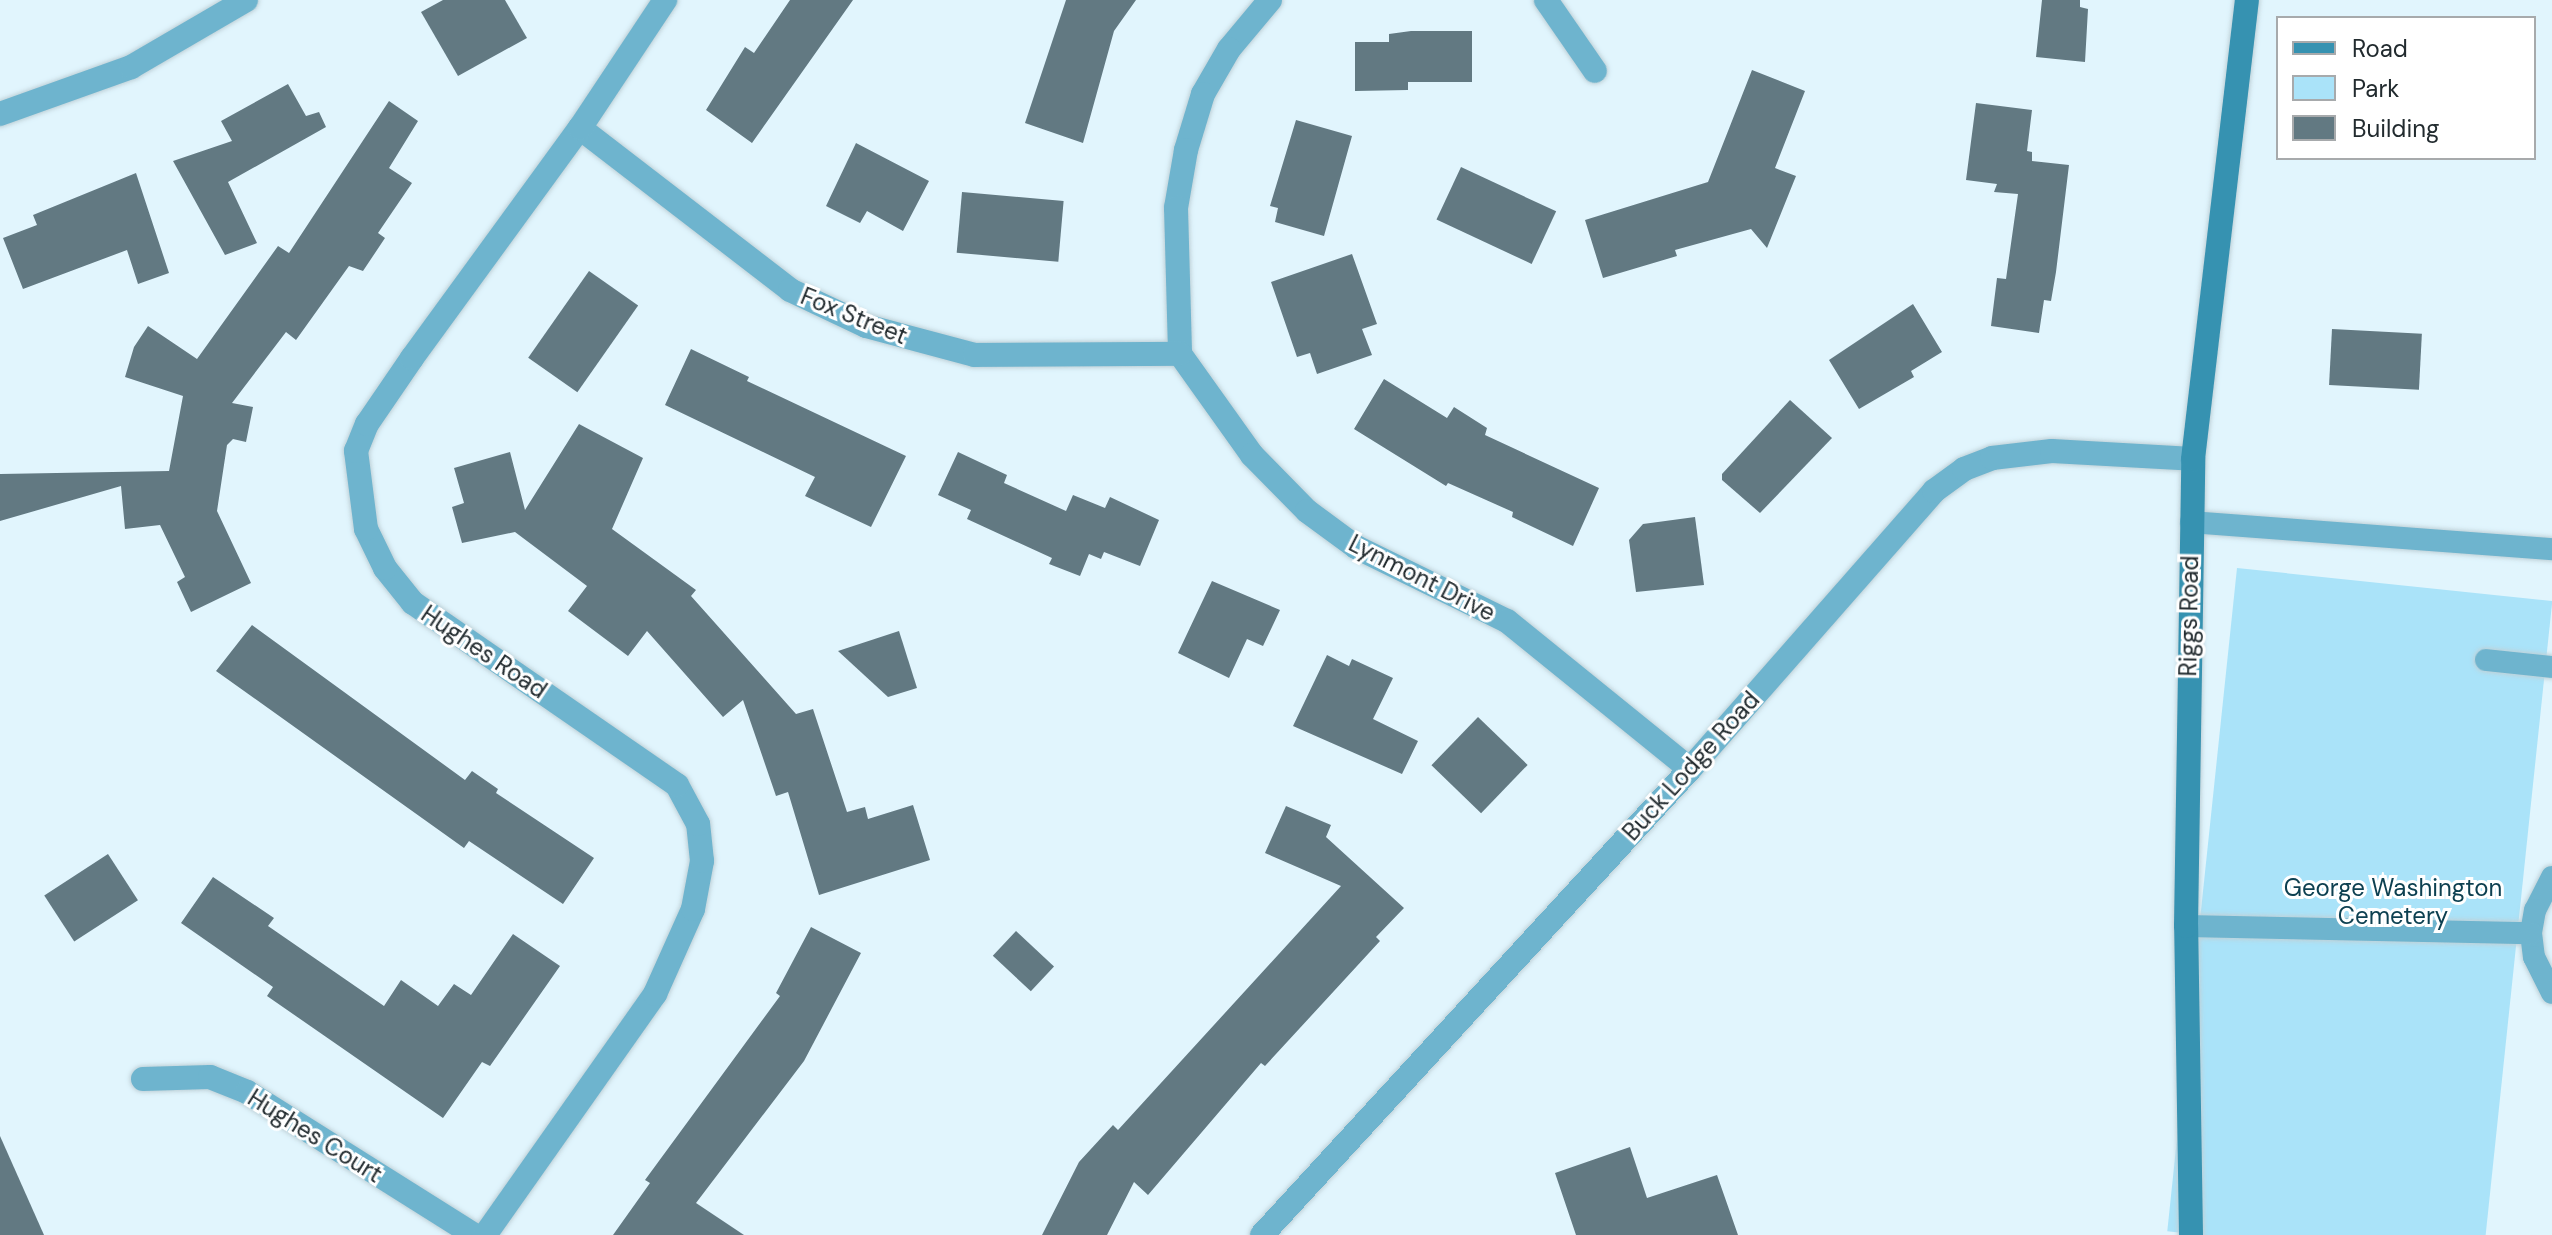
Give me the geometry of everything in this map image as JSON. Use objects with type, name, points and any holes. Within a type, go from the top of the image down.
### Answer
[{"type":"main road","name":"Riggs Road","points":[[2191,1235],[2186,926],[2193,459],[2247,0]]},
{"type":"street","points":[[0,114],[131,67],[207,10],[246,0]]},
{"type":"street","name":"Hughes Road","points":[[485,1235],[655,994],[693,909],[702,861],[698,824],[677,785],[413,603],[385,568],[366,529],[356,451],[367,424],[412,358],[580,128],[665,0]]},
{"type":"street","points":[[1180,354],[1176,208],[1186,150],[1203,94],[1229,49],[1270,0]]},
{"type":"street","points":[[1546,0],[1595,71]]},
{"type":"street","name":"Fox Street","points":[[580,128],[790,290],[866,326],[975,355],[1180,354]]},
{"type":"street","name":"Lynmont Drive","points":[[1180,354],[1252,455],[1307,511],[1356,547],[1507,621],[1690,769]]},
{"type":"street","name":"Buck Lodge Road","points":[[1262,1235],[1690,769],[1934,491],[1964,469],[1992,458],[2052,451],[2193,459]]},
{"type":"street","name":"Hughes Court","points":[[143,1079],[210,1077],[247,1092],[474,1235]]},
{"type":"lane","points":[[2191,522],[2552,549]]},
{"type":"lane","points":[[2486,660],[2552,667]]},
{"type":"lane","points":[[2552,877],[2535,910],[2531,933],[2538,968],[2552,993]]},
{"type":"lane","points":[[2186,926],[2531,933]]},
{"type":"green space","name":"George Washington Cemetery","points":[[2237,568],[2552,601],[2486,1235],[2202,1235],[2167,1231]]},
{"type":"building","points":[[443,0],[505,0],[527,38],[458,76],[421,12]]},
{"type":"building","points":[[790,0],[853,0],[752,143],[706,110],[745,47],[754,53]]},
{"type":"building","points":[[1066,0],[1136,0],[1114,31],[1083,143],[1025,123]]},
{"type":"building","points":[[2042,0],[2080,0],[2080,7],[2088,9],[2085,62],[2036,57]]},
{"type":"building","points":[[1472,31],[1472,82],[1408,82],[1408,90],[1355,91],[1355,42],[1389,42],[1389,34]]},
{"type":"building","points":[[1752,70],[1805,91],[1775,168],[1796,176],[1767,248],[1751,229],[1675,250],[1677,256],[1603,278],[1585,220],[1708,182]]},
{"type":"building","points":[[288,84],[306,116],[319,112],[326,127],[228,182],[257,243],[225,255],[173,161],[232,141],[221,121]]},
{"type":"building","points":[[389,101],[418,121],[389,168],[412,183],[378,233],[385,238],[363,271],[349,266],[296,340],[286,332],[232,403],[253,407],[246,442],[233,439],[227,445],[217,511],[251,583],[191,612],[177,582],[185,577],[160,525],[125,529],[121,486],[0,521],[0,474],[169,471],[183,396],[125,377],[134,347],[148,326],[197,359],[278,246],[289,253]]},
{"type":"building","points":[[1976,103],[2032,110],[2027,151],[2032,152],[2032,161],[2069,165],[2051,301],[2044,300],[2039,333],[1991,326],[1997,278],[2006,279],[2018,194],[1994,192],[1997,184],[1966,180]]},
{"type":"building","points":[[1296,120],[1352,136],[1324,236],[1275,222],[1278,208],[1270,206]]},
{"type":"building","points":[[856,143],[929,181],[903,231],[867,211],[860,223],[826,206]]},
{"type":"building","points":[[1461,167],[1556,211],[1532,264],[1436,220]]},
{"type":"building","points":[[136,173],[169,273],[138,284],[127,250],[23,289],[3,238],[37,225],[33,215]]},
{"type":"building","points":[[962,192],[1064,201],[1058,262],[957,253]]},
{"type":"building","points":[[1352,254],[1377,324],[1362,329],[1372,355],[1317,374],[1310,353],[1297,357],[1271,282]]},
{"type":"building","points":[[589,271],[638,305],[577,392],[528,358]]},
{"type":"building","points":[[1913,304],[1942,352],[1911,371],[1914,377],[1859,409],[1829,360]]},
{"type":"building","points":[[2332,329],[2422,334],[2419,390],[2329,385]]},
{"type":"building","points":[[691,349],[749,377],[747,381],[906,456],[871,527],[805,496],[815,477],[665,405]]},
{"type":"building","points":[[1384,379],[1447,418],[1454,407],[1487,428],[1485,435],[1599,488],[1573,546],[1512,517],[1513,512],[1448,483],[1446,486],[1354,429]]},
{"type":"building","points":[[1790,400],[1832,438],[1760,513],[1722,480],[1722,474]]},
{"type":"building","points":[[579,424],[643,458],[612,529],[696,590],[691,596],[796,714],[813,709],[847,812],[865,807],[868,819],[913,805],[930,860],[819,895],[788,792],[776,796],[743,700],[723,717],[647,631],[628,656],[568,611],[587,586],[515,532],[462,543],[452,507],[464,503],[454,468],[510,452],[525,510]]},
{"type":"building","points":[[958,452],[1007,475],[1004,483],[1066,511],[1073,495],[1105,508],[1110,497],[1159,520],[1140,566],[1104,552],[1101,559],[1089,554],[1080,576],[1049,564],[1052,558],[967,519],[971,510],[938,495]]},
{"type":"building","points":[[1695,517],[1704,585],[1636,592],[1629,540],[1643,524]]},
{"type":"building","points":[[1212,581],[1280,610],[1263,646],[1247,639],[1229,678],[1178,653]]},
{"type":"building","points":[[252,625],[465,780],[472,771],[498,789],[496,793],[594,858],[563,904],[469,841],[464,848],[216,671]]},
{"type":"building","points":[[899,631],[917,688],[888,697],[838,651]]},
{"type":"building","points":[[1327,655],[1349,666],[1352,659],[1393,678],[1373,719],[1418,741],[1402,774],[1293,726]]},
{"type":"building","points":[[1478,717],[1528,765],[1481,813],[1431,765]]},
{"type":"building","points":[[1286,806],[1331,825],[1326,837],[1404,908],[1376,937],[1380,941],[1265,1066],[1261,1063],[1148,1195],[1134,1182],[1107,1235],[1042,1235],[1079,1162],[1113,1125],[1118,1130],[1341,886],[1265,853]]},
{"type":"building","points":[[108,854],[138,900],[74,942],[44,895]]},
{"type":"building","points":[[213,877],[274,918],[268,926],[384,1006],[401,980],[438,1006],[454,984],[471,995],[513,934],[560,966],[490,1066],[482,1062],[443,1118],[267,996],[273,987],[181,923]]},
{"type":"building","points":[[811,927],[861,953],[804,1061],[696,1203],[744,1235],[613,1235],[650,1183],[645,1180],[780,996],[776,993]]},
{"type":"building","points":[[1016,931],[1054,966],[1031,991],[993,956]]},
{"type":"building","points":[[0,1136],[44,1235],[0,1235]]},
{"type":"building","points":[[1630,1147],[1647,1198],[1717,1175],[1738,1235],[1576,1235],[1555,1173]]}]
